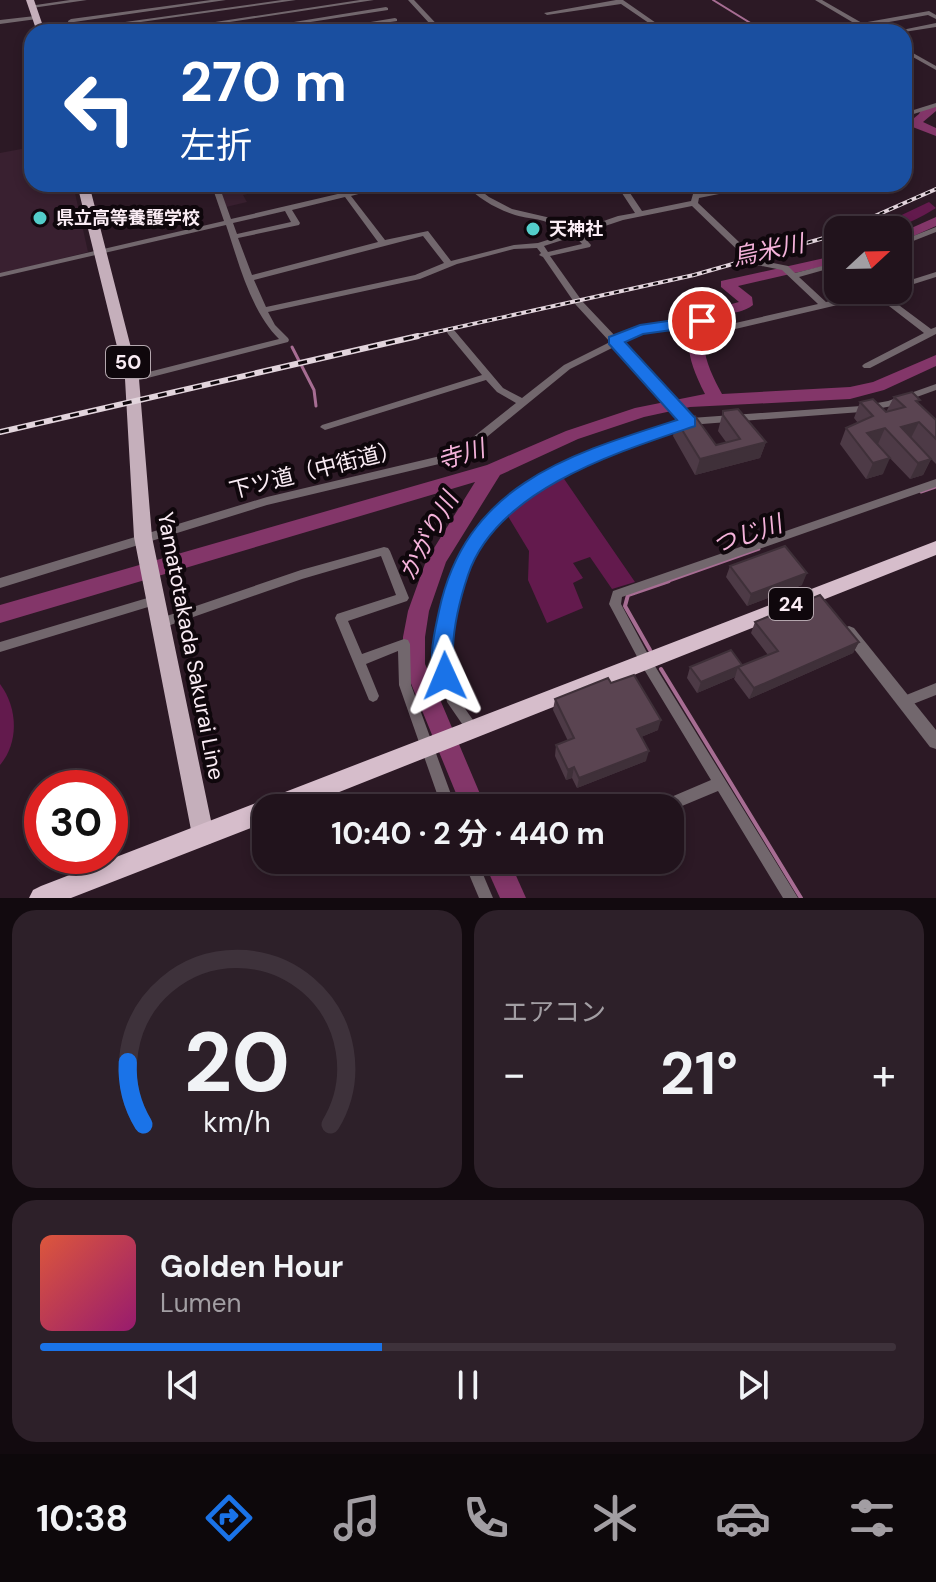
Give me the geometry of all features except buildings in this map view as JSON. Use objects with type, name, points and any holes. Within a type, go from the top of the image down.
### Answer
[{"type":"highway","name":"24","points":[[308,794],[936,548]]},
{"type":"highway","points":[[41,898],[252,816]]},
{"type":"main road","name":"Yamatotakada Sakurai Line","points":[[85,192],[132,379],[143,541],[203,835]]},
{"type":"street","points":[[0,22],[33,10],[84,0]]},
{"type":"street","points":[[72,24],[71,21],[223,0]]},
{"type":"street","points":[[127,24],[293,0]]},
{"type":"street","points":[[216,24],[371,0]]},
{"type":"street","points":[[378,0],[398,24]]},
{"type":"street","points":[[411,0],[433,24]]},
{"type":"street","points":[[818,0],[861,24]]},
{"type":"street","points":[[547,13],[620,1],[654,24]]},
{"type":"street","points":[[270,2],[284,24]]},
{"type":"street","points":[[163,8],[170,24]]},
{"type":"street","points":[[291,24],[386,9]]},
{"type":"street","points":[[936,10],[925,12],[936,17]]},
{"type":"street","points":[[868,24],[929,13]]},
{"type":"street","points":[[368,24],[395,20]]},
{"type":"street","points":[[912,29],[936,25]]},
{"type":"street","points":[[926,26],[936,32]]},
{"type":"street","points":[[912,54],[934,65]]},
{"type":"street","points":[[912,112],[936,105]]},
{"type":"street","points":[[132,379],[285,340],[271,326],[254,292],[252,278],[217,192]]},
{"type":"street","points":[[0,275],[345,192],[383,243]]},
{"type":"street","points":[[478,192],[520,213],[547,216],[587,245],[543,255]]},
{"type":"street","points":[[625,192],[640,214]]},
{"type":"street","points":[[694,203],[696,196],[716,192]]},
{"type":"street","points":[[265,310],[417,277],[449,264],[514,247],[539,245],[640,214],[694,203]]},
{"type":"street","points":[[694,203],[755,262],[779,265],[825,306]]},
{"type":"street","points":[[234,237],[296,223],[287,208]]},
{"type":"street","points":[[912,239],[936,229]]},
{"type":"street","points":[[252,278],[425,233],[449,264]]},
{"type":"street","points":[[539,245],[579,303],[686,420]]},
{"type":"street","points":[[794,276],[824,268]]},
{"type":"street","points":[[912,282],[936,274]]},
{"type":"street","name":"下ツ道（中街道）","points":[[0,583],[267,501],[456,456],[520,401],[567,367],[640,330],[702,321],[731,327],[834,304]]},
{"type":"street","points":[[867,366],[933,334],[892,304]]},
{"type":"street","points":[[451,332],[500,390],[520,401]]},
{"type":"street","points":[[325,427],[488,376]]},
{"type":"street","points":[[470,731],[453,702],[442,647],[457,576],[469,549],[510,505],[539,481],[621,444],[686,420],[861,409],[889,404],[936,387]]},
{"type":"street","points":[[791,898],[646,662],[615,604],[617,594],[936,483]]},
{"type":"street","points":[[159,624],[301,575],[384,551],[403,598],[341,618],[373,696]]},
{"type":"street","points":[[818,594],[936,742]]},
{"type":"street","points":[[0,647],[154,598]]},
{"type":"street","points":[[358,661],[404,644],[405,685],[431,746],[431,764],[443,794]]},
{"type":"street","points":[[903,702],[936,689]]},
{"type":"street","points":[[684,799],[721,783]]},
{"type":"street","points":[[476,874],[486,898]]},
{"type":"shaded area","name":"県立高等養護学校","points":[[24,148],[24,192],[75,192],[88,252],[0,274],[0,153]]},
{"type":"shaded area","points":[[221,192],[256,192],[243,195],[247,202],[226,207]]},
{"type":"shaded area","points":[[929,202],[936,208],[912,221],[912,216],[900,216]]},
{"type":"shaded area","points":[[560,473],[635,582],[612,589],[590,557],[573,563],[583,578],[573,583],[583,608],[547,623],[528,580],[529,551],[506,513]]},
{"type":"shaded area","points":[[0,684],[10,704],[14,725],[11,746],[0,765]]},
{"type":"waterway","points":[[713,0],[752,24]]},
{"type":"waterway","name":"烏米川","points":[[936,107],[926,110],[925,116],[914,123],[936,132]]},
{"type":"waterway","name":"烏米川","points":[[912,232],[936,221]]},
{"type":"waterway","name":"烏米川","points":[[717,400],[698,359],[696,337],[709,318],[745,305],[747,300],[726,284],[824,262]]},
{"type":"waterway","points":[[292,347],[314,390],[316,406]]},
{"type":"waterway","name":"寺川","points":[[717,400],[850,393],[878,386],[936,360]]},
{"type":"waterway","name":"寺川","points":[[493,470],[572,435],[641,412],[690,401],[717,400]]},
{"type":"waterway","name":"寺川","points":[[0,614],[493,470]]},
{"type":"waterway","name":"かがり川","points":[[468,794],[414,664],[414,637],[418,611],[436,561],[493,470]]},
{"type":"waterway","name":"つじ川","points":[[921,492],[936,487]]},
{"type":"waterway","name":"つじ川","points":[[663,583],[759,549]]},
{"type":"waterway","name":"つじ川","points":[[650,650],[625,606],[628,595],[669,581]]},
{"type":"waterway","name":"つじ川","points":[[661,669],[801,898]]},
{"type":"waterway","name":"かがり川","points":[[502,874],[513,898]]},
{"type":"railway","points":[[875,216],[936,189]]},
{"type":"railway","points":[[417,336],[694,275],[824,238]]},
{"type":"railway","points":[[0,432],[417,336]]},
{"type":"railway","points":[[409,338],[417,336]]},
{"type":"place","name":"県立高等養護学校","points":[[40,218]]},
{"type":"place","name":"天神社","points":[[533,229]]},
{"type":"route","points":[[445,676],[442,647],[457,576],[469,549],[490,525],[510,505],[552,473],[621,444],[689,422],[615,341],[640,330],[702,321]]}]
